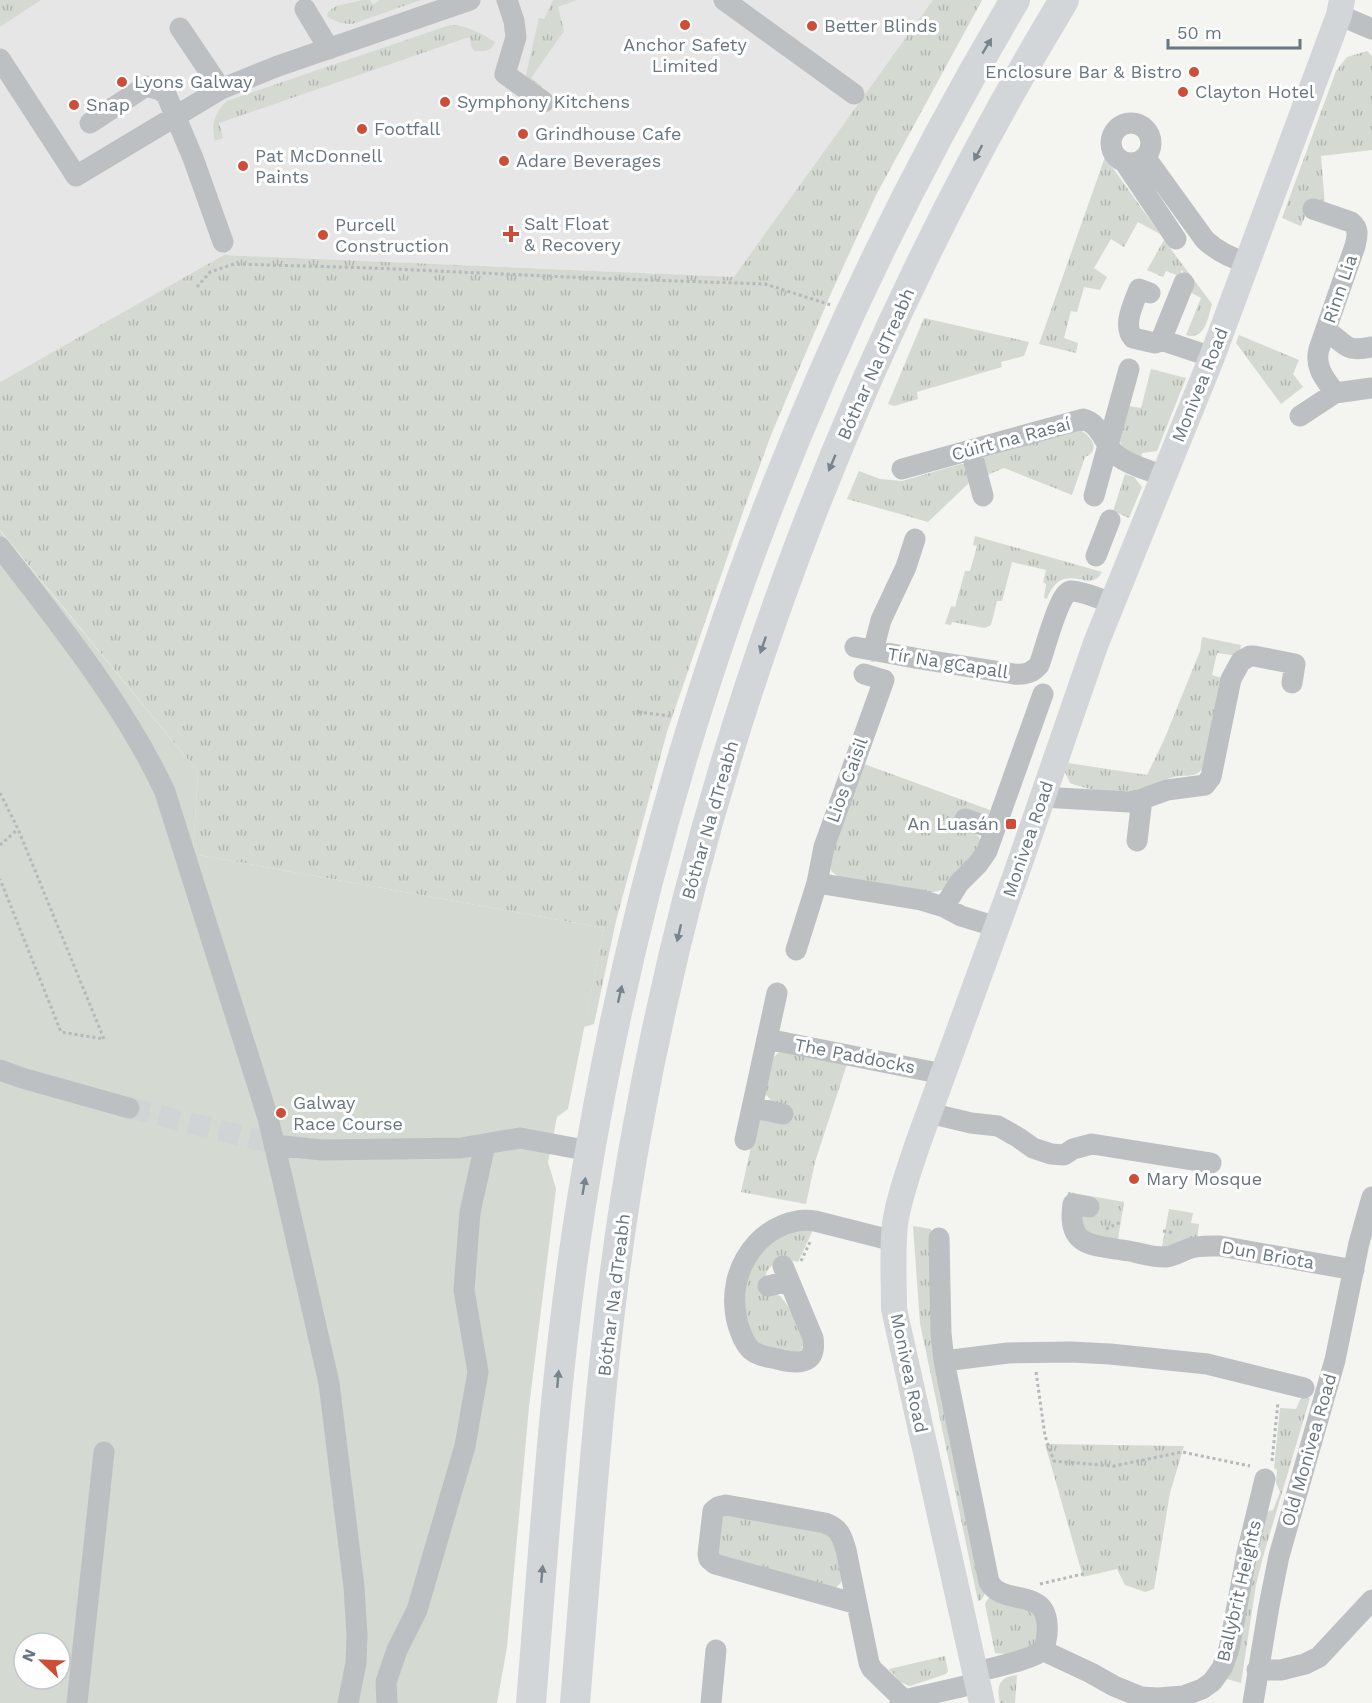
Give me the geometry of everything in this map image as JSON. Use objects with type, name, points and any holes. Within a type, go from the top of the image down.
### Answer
[{"type":"highway","points":[[531,1703],[561,1352],[574,1253],[615,1014],[664,818],[718,642],[789,452],[850,311],[919,169],[960,93],[1015,0]]},
{"type":"highway","name":"Bóthar Na dTreabh","points":[[575,1703],[599,1418],[615,1270],[647,1076],[706,828],[765,638],[829,469],[877,357],[961,185],[1064,0]]},
{"type":"highway","points":[[515,1703],[537,1632]]},
{"type":"main road","name":"Monivea Road","points":[[978,1686],[894,1309],[894,1240],[898,1209],[905,1180],[1111,603],[1212,357],[1345,5]]},
{"type":"street","points":[[0,59],[76,176],[221,89],[278,66],[470,0]]},
{"type":"street","points":[[507,0],[514,21],[516,37],[505,74],[544,102]]},
{"type":"street","points":[[724,0],[854,94]]},
{"type":"street","points":[[1345,5],[1372,29]]},
{"type":"street","points":[[305,9],[329,49]]},
{"type":"street","points":[[180,28],[221,89]]},
{"type":"street","points":[[90,123],[146,86],[166,94],[224,242]]},
{"type":"street","points":[[1176,239],[1135,160],[1205,240],[1216,250],[1247,263]]},
{"type":"street","name":"Rinn Lia","points":[[1313,209],[1354,225],[1363,246],[1319,349],[1317,360],[1320,371],[1335,393]]},
{"type":"street","points":[[1150,293],[1139,289],[1130,314],[1128,330],[1133,339],[1155,343],[1161,340],[1184,283]]},
{"type":"street","name":"Rinn Lia","points":[[1326,331],[1334,334],[1350,348],[1372,347]]},
{"type":"street","points":[[1161,340],[1212,357]]},
{"type":"street","points":[[1094,496],[1129,369]]},
{"type":"street","points":[[1300,416],[1335,393],[1372,388]]},
{"type":"street","name":"Cúirt na Rasaí","points":[[902,469],[1083,420],[1092,423],[1108,446],[1120,458],[1164,476]]},
{"type":"street","points":[[971,450],[983,496]]},
{"type":"street","points":[[1104,538],[1134,548]]},
{"type":"street","name":"Tír Na gCapall","points":[[915,540],[902,577],[877,632],[864,649],[1014,674],[1026,674],[1039,665],[1065,593],[1078,592],[1111,603]]},
{"type":"street","points":[[0,547],[81,655],[152,762],[165,792],[268,1118],[329,1383],[354,1587],[357,1635],[356,1663],[348,1703]]},
{"type":"street","points":[[1042,797],[1122,802],[1142,799],[1167,790],[1202,786],[1210,780],[1231,679],[1242,661],[1254,656],[1295,664],[1292,683]]},
{"type":"street","name":"Lios Caisil","points":[[796,950],[874,677]]},
{"type":"street","points":[[944,907],[959,882],[983,857],[1043,694]]},
{"type":"street","points":[[1137,841],[1142,799]]},
{"type":"street","points":[[965,819],[994,829]]},
{"type":"street","points":[[817,882],[921,900],[997,927]]},
{"type":"street","points":[[745,1140],[777,993]]},
{"type":"street","name":"The Paddocks","points":[[767,1039],[943,1074]]},
{"type":"street","points":[[0,1070],[129,1108]]},
{"type":"street","points":[[752,1107],[783,1114]]},
{"type":"street","points":[[929,1113],[971,1123],[998,1126],[1033,1148],[1052,1154],[1064,1155],[1073,1149],[1092,1144],[1210,1163]]},
{"type":"street","points":[[284,1146],[322,1150],[461,1148],[520,1138],[590,1151]]},
{"type":"street","points":[[387,1703],[386,1682],[397,1650],[417,1610],[465,1446],[478,1372],[464,1290],[470,1212],[485,1145]]},
{"type":"street","name":"Old Monivea Road","points":[[1252,1703],[1279,1556],[1335,1360],[1372,1197]]},
{"type":"street","name":"Dun Briota","points":[[1081,1205],[1071,1222],[1078,1237],[1088,1244],[1164,1257],[1202,1246],[1220,1246],[1354,1270]]},
{"type":"street","points":[[768,1286],[787,1275],[814,1343],[812,1353],[803,1362],[793,1363],[768,1358],[752,1351],[746,1343],[734,1305],[736,1286],[745,1260],[757,1243],[779,1226],[809,1220],[894,1240]]},
{"type":"street","points":[[856,1604],[715,1564],[708,1554],[713,1510],[726,1505],[825,1523],[835,1527],[842,1535],[869,1664],[902,1701],[978,1686],[1042,1650],[1047,1641],[1046,1616],[1038,1605],[999,1592],[989,1582],[944,1361],[941,1333],[945,1250]]},
{"type":"street","points":[[944,1361],[995,1354],[1034,1352],[1160,1358],[1207,1364],[1295,1389]]},
{"type":"street","points":[[77,1703],[104,1452]]},
{"type":"street","name":"Ballybrit Heights","points":[[1042,1650],[1141,1697],[1182,1696],[1202,1689],[1212,1682],[1222,1668],[1229,1649],[1247,1553],[1268,1485]]},
{"type":"street","points":[[1257,1670],[1281,1671],[1319,1657],[1372,1600]]},
{"type":"street","points":[[711,1703],[720,1656]]},
{"type":"path","points":[[197,287],[210,272],[234,264],[372,268],[765,284],[850,311]]},
{"type":"path","points":[[638,712],[694,718]]},
{"type":"path","points":[[0,793],[18,830],[104,1039],[61,1032],[0,879]]},
{"type":"path","points":[[0,845],[18,830]]},
{"type":"path","points":[[787,1275],[800,1263],[820,1222]]},
{"type":"path","points":[[1034,1352],[1045,1436],[1054,1461],[1114,1466],[1182,1452],[1268,1485],[1278,1400],[1295,1389]]},
{"type":"path","points":[[1028,1600],[1041,1583],[1087,1573]]},
{"type":"shaded area","points":[[41,0],[982,0],[876,195],[832,291],[774,279],[225,255],[0,382],[0,27]]},
{"type":"green space","points":[[0,0],[41,0],[0,27]]},
{"type":"green space","points":[[370,0],[373,5],[380,0],[421,0],[352,24],[340,23],[328,17],[327,14],[334,7]]},
{"type":"green space","points":[[553,0],[577,0],[558,7],[564,31],[531,78],[542,86],[540,89],[526,78],[526,75],[539,18],[544,19]]},
{"type":"green space","points":[[933,0],[982,0],[876,195],[832,291],[771,435],[667,732],[616,921],[594,1024],[584,1027],[604,928],[193,854],[198,772],[0,530],[0,382],[224,255],[734,277]]},
{"type":"green space","points":[[450,25],[468,28],[495,42],[487,50],[475,51],[469,37],[219,123],[223,138],[215,141],[213,130],[215,119],[227,101]]},
{"type":"green space","points":[[1367,51],[1372,56],[1372,150],[1321,156],[1325,206],[1312,201],[1301,226],[1282,218],[1336,71],[1347,57]]},
{"type":"green space","points":[[1105,157],[1160,234],[1138,222],[1124,247],[1111,239],[1094,268],[1107,277],[1100,290],[1084,287],[1077,312],[1071,311],[1064,338],[1078,343],[1076,353],[1039,344]]},
{"type":"green space","points":[[1164,240],[1212,304],[1205,327],[1198,335],[1186,335],[1201,298],[1188,291],[1191,284],[1182,270],[1179,276],[1166,271],[1163,277],[1147,270]]},
{"type":"green space","points":[[924,318],[1029,342],[1024,356],[1001,362],[1002,367],[917,392],[918,399],[894,406],[888,404]]},
{"type":"green space","points":[[1239,335],[1299,360],[1293,374],[1303,387],[1281,404],[1236,343]]},
{"type":"green space","points":[[1151,369],[1186,378],[1157,451],[1142,453],[1141,458],[1125,452],[1120,441],[1129,406],[1141,408]]},
{"type":"green space","points":[[1078,429],[1087,435],[1094,447],[1093,451],[1085,457],[1072,495],[1004,468],[985,476],[982,458]]},
{"type":"green space","points":[[965,464],[971,481],[928,522],[847,499],[859,471],[880,479],[902,481]]},
{"type":"green space","points":[[1125,474],[1134,477],[1142,487],[1129,518],[1113,511]]},
{"type":"green space","name":"Galway Race Course","points":[[0,531],[198,772],[193,854],[604,928],[568,1109],[557,1117],[548,1162],[556,1189],[529,1407],[507,1647],[497,1703],[0,1703]]},
{"type":"green space","points":[[975,536],[1102,572],[1097,578],[1091,580],[1068,578],[1061,580],[1053,587],[1047,599],[1044,598],[1046,584],[1043,582],[1046,570],[1012,562],[1002,601],[997,601],[991,625],[985,628],[952,622],[951,625],[945,624],[951,606],[955,607],[965,571],[970,571],[977,546],[973,545]]},
{"type":"green space","points":[[1202,637],[1241,645],[1239,656],[1217,653],[1212,675],[1222,678],[1203,768],[1197,774],[1174,777],[1127,792],[1102,791],[1070,783],[1065,772],[1068,763],[1147,775],[1164,740],[1200,651]]},
{"type":"green space","points":[[864,764],[990,810],[989,814],[983,816],[974,832],[979,837],[981,845],[944,889],[931,893],[839,877],[831,871],[829,860]]},
{"type":"green space","points":[[779,1052],[848,1061],[815,1162],[806,1204],[741,1192],[756,1124],[763,1118],[785,1121],[788,1105],[772,1101],[764,1093],[774,1057]]},
{"type":"green space","points":[[1068,1192],[1124,1202],[1117,1245],[1091,1238],[1066,1199]]},
{"type":"green space","points":[[1169,1209],[1193,1213],[1191,1223],[1199,1224],[1197,1240],[1161,1252]]},
{"type":"green space","points":[[913,1226],[931,1229],[932,1256],[986,1592],[978,1601],[920,1323]]},
{"type":"green space","points":[[797,1230],[813,1230],[798,1262],[785,1261],[773,1265],[767,1271],[765,1286],[781,1297],[791,1310],[804,1341],[798,1353],[758,1346],[745,1325],[743,1310],[747,1274],[757,1256],[778,1237]]},
{"type":"green space","points":[[1302,1398],[1310,1398],[1256,1585],[1241,1683],[1227,1679],[1231,1672],[1267,1512],[1273,1510],[1280,1492],[1276,1483],[1277,1470],[1274,1468],[1280,1408],[1296,1409]]},
{"type":"green space","points":[[1045,1444],[1184,1446],[1170,1493],[1154,1589],[1145,1592],[1125,1585],[1117,1569],[1083,1577]]},
{"type":"green space","points":[[724,1512],[824,1530],[833,1536],[842,1581],[836,1588],[716,1554],[718,1517]]},
{"type":"green space","points":[[989,1597],[1024,1606],[1038,1620],[1036,1647],[1006,1654],[995,1653],[985,1604]]},
{"type":"green space","points":[[945,1656],[948,1671],[946,1674],[910,1686],[900,1682],[889,1669]]},
{"type":"green space","points":[[1017,1675],[1015,1703],[1000,1703],[998,1692],[1000,1683],[1006,1678]]},
{"type":"tunnel","points":[[129,1108],[284,1146]]},
{"type":"place","name":"Anchor Safety Limited","points":[[685,25]]},
{"type":"place","name":"Better Blinds","points":[[812,26]]},
{"type":"place","name":"Enclosure Bar & Bistro","points":[[1194,72]]},
{"type":"place","name":"Lyons Galway","points":[[122,82]]},
{"type":"place","name":"Clayton Hotel","points":[[1183,92]]},
{"type":"place","name":"Symphony Kitchens","points":[[445,102]]},
{"type":"place","name":"Snap","points":[[74,105]]},
{"type":"place","name":"Footfall","points":[[362,129]]},
{"type":"place","name":"Grindhouse Cafe","points":[[523,134]]},
{"type":"place","name":"Adare Beverages","points":[[504,161]]},
{"type":"place","name":"Pat McDonnell Paints","points":[[243,166]]},
{"type":"place","name":"Salt Float & Recovery","points":[[511,234]]},
{"type":"place","name":"Purcell Construction","points":[[323,235]]},
{"type":"place","name":"An Luasán","points":[[1011,824]]},
{"type":"place","name":"Galway Race Course","points":[[281,1113]]},
{"type":"place","name":"Mary Mosque","points":[[1134,1179]]}]
